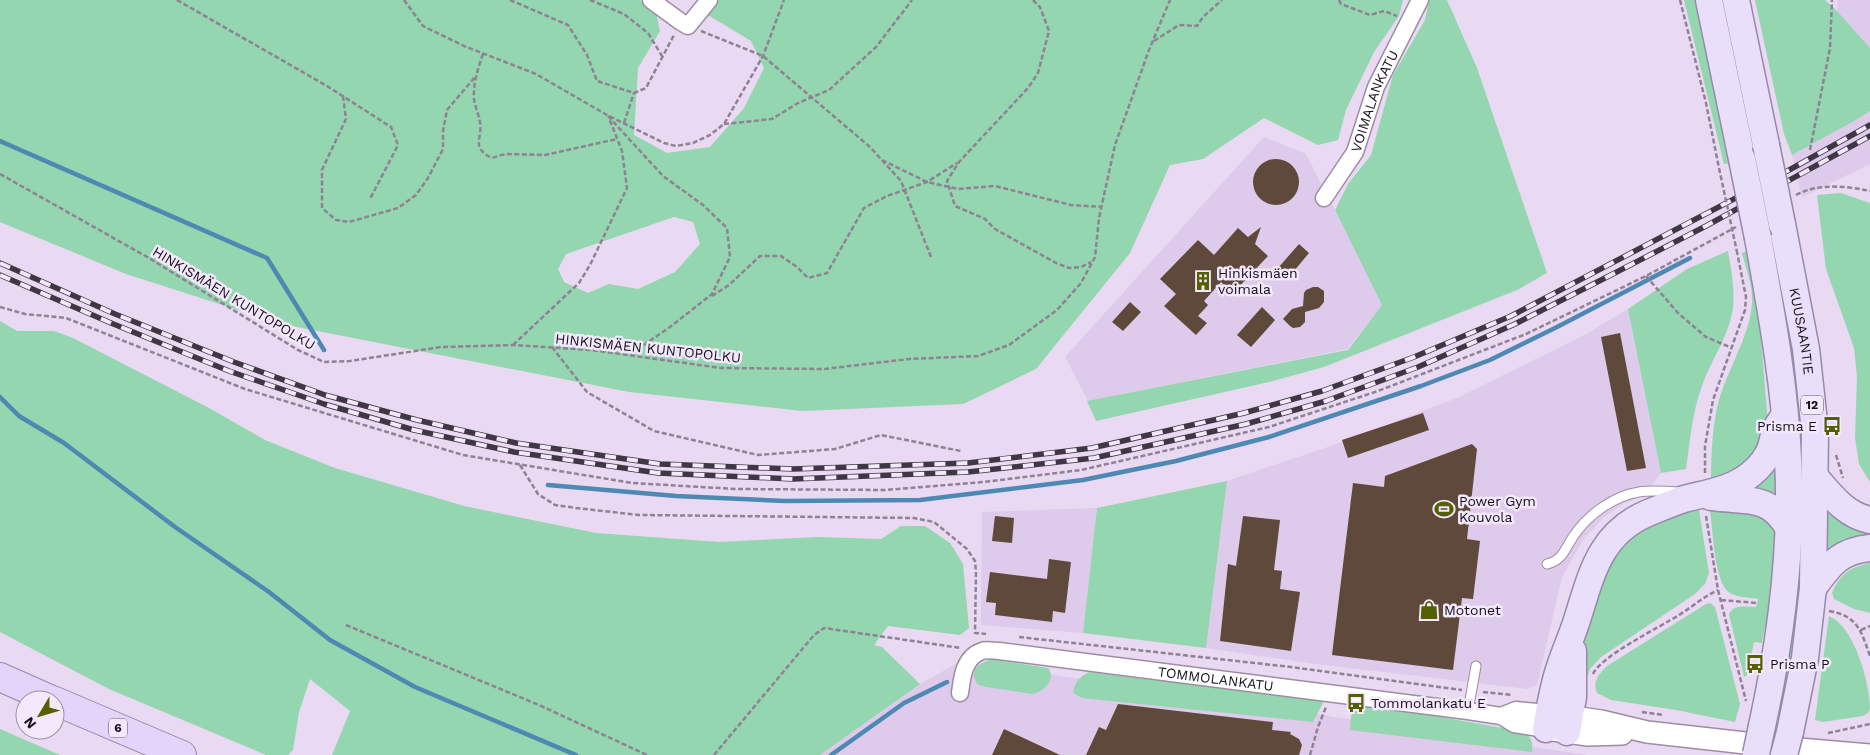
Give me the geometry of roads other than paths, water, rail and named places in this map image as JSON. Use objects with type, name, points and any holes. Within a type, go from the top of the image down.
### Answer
[{"type":"highway","name":"6","points":[[0,677],[29,690]]},
{"type":"highway","name":"6","points":[[65,706],[182,755]]},
{"type":"main road","name":"KUUSAANTIE","points":[[1709,0],[1731,163],[1750,231],[1776,339],[1785,414],[1788,460],[1789,529],[1785,580],[1773,666],[1753,717],[1756,754]]},
{"type":"main road","name":"KUUSAANTIE","points":[[1736,0],[1806,349],[1815,431],[1813,588],[1805,658],[1787,744]]},
{"type":"main road","points":[[1558,722],[1557,676],[1576,623],[1588,580],[1610,542],[1645,514],[1703,492],[1729,487],[1751,474],[1766,458],[1771,448],[1774,429],[1785,414]]},
{"type":"main road","points":[[1815,477],[1839,504],[1856,515],[1870,520]]},
{"type":"main road","points":[[1703,492],[1719,498],[1748,499],[1760,502],[1771,507],[1780,515],[1789,529]]},
{"type":"main road","points":[[1813,588],[1835,560],[1846,553],[1870,548]]},
{"type":"street","points":[[651,0],[684,24],[709,0]]},
{"type":"street","name":"VOIMALANKATU","points":[[1324,198],[1355,152],[1376,87],[1419,2]]},
{"type":"street","name":"TOMMOLANKATU","points":[[960,693],[964,668],[971,659],[983,650],[1278,686],[1500,716],[1516,710],[1600,735],[1647,732],[1870,755]]},
{"type":"lane","points":[[1547,564],[1561,556],[1583,523],[1622,497],[1638,492],[1703,492]]},
{"type":"lane","points":[[1468,711],[1476,666]]},
{"type":"waterway","points":[[0,141],[267,258],[324,350]]},
{"type":"waterway","points":[[548,485],[676,496],[785,501],[920,500],[1083,480],[1176,461],[1269,437],[1421,386],[1490,360],[1690,258]]},
{"type":"waterway","points":[[0,397],[19,416],[64,443],[175,527],[269,592],[330,640],[415,687],[576,755]]},
{"type":"waterway","points":[[831,755],[904,703],[947,682]]},
{"type":"railway","points":[[0,263],[115,314],[234,362],[325,395],[417,420],[516,443],[660,464],[793,469],[968,463],[1092,448],[1244,413],[1322,391],[1414,357],[1511,316],[1791,169],[1870,125]]},
{"type":"railway","points":[[0,275],[229,371],[324,404],[414,430],[514,452],[658,473],[793,479],[968,472],[1094,458],[1246,424],[1326,401],[1418,367],[1515,324],[1607,277],[1706,226],[1870,136]]},
{"type":"place","name":"Hinkismäen voimala","points":[[1203,281]]},
{"type":"place","name":"Prisma E","points":[[1832,426]]},
{"type":"place","name":"Power Gym Kouvola","points":[[1444,509]]},
{"type":"place","name":"Motonet","points":[[1429,610]]},
{"type":"place","name":"Prisma P","points":[[1755,664]]},
{"type":"place","name":"Tommolankatu E","points":[[1356,703]]}]
